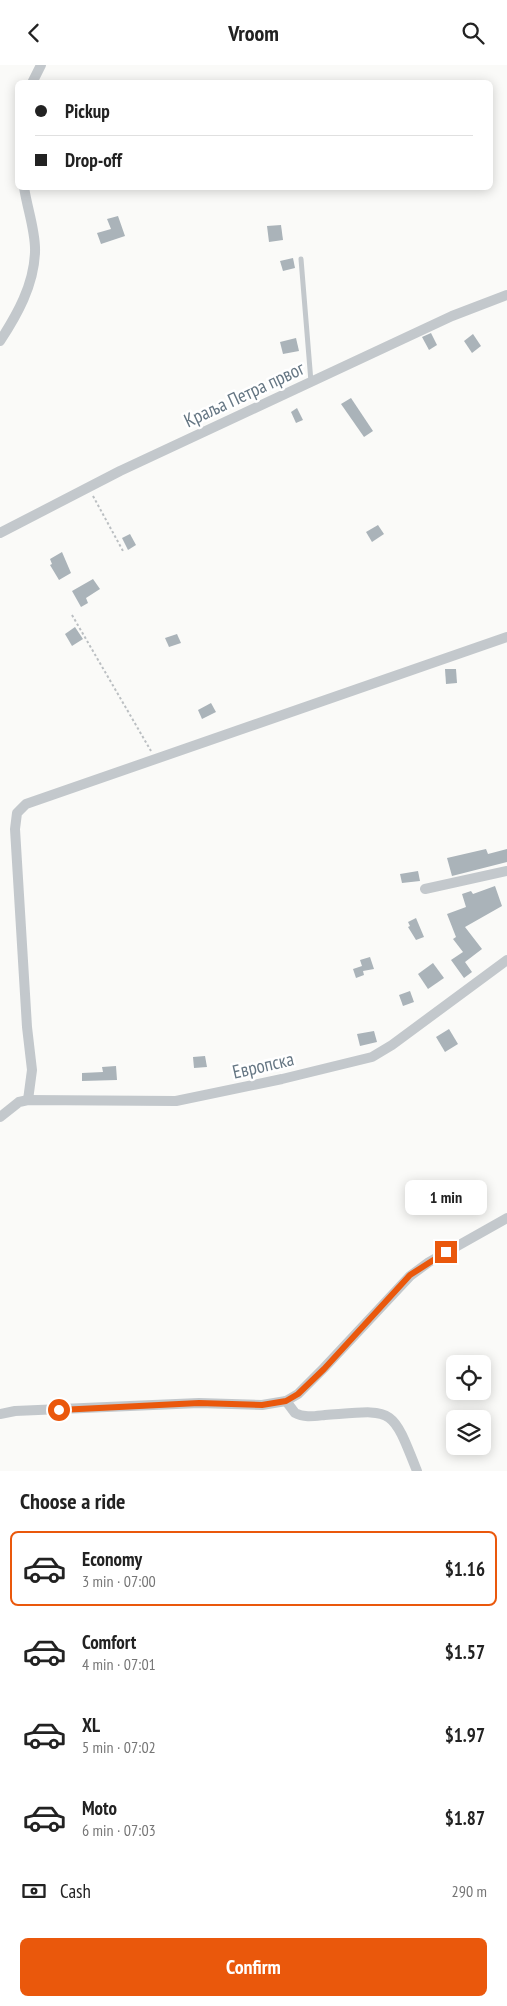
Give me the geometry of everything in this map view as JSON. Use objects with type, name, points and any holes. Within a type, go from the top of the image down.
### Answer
[{"type":"street","points":[[34,80],[41,65]]},
{"type":"street","points":[[0,341],[14,319],[30,283],[35,251],[25,190]]},
{"type":"street","name":"Краља Петра првог","points":[[0,533],[88,487],[311,382],[461,312],[507,295]]},
{"type":"street","points":[[28,1100],[32,1070],[27,1027],[15,829],[17,813],[26,804],[507,637]]},
{"type":"street","points":[[425,889],[507,871]]},
{"type":"street","name":"Европска","points":[[0,1117],[19,1102],[28,1100],[176,1101],[273,1081],[372,1057],[392,1045],[507,960]]},
{"type":"street","points":[[0,1414],[15,1411],[199,1403],[262,1405],[286,1401],[298,1394],[319,1374],[410,1275],[429,1262],[507,1218]]},
{"type":"street","points":[[286,1401],[295,1413],[306,1417],[372,1411],[384,1413],[398,1425],[417,1471]]},
{"type":"lane","points":[[301,259],[311,382]]},
{"type":"path","points":[[88,487],[123,551]]},
{"type":"path","points":[[72,615],[155,758]]},
{"type":"building","points":[[118,216],[125,236],[101,244],[97,233],[111,229],[107,219]]},
{"type":"building","points":[[281,225],[283,240],[269,242],[267,226]]},
{"type":"building","points":[[293,258],[295,268],[283,271],[280,261]]},
{"type":"building","points":[[431,333],[437,345],[429,350],[422,337]]},
{"type":"building","points":[[473,334],[481,346],[472,353],[464,341]]},
{"type":"building","points":[[296,338],[299,351],[283,354],[280,342]]},
{"type":"building","points":[[351,398],[373,431],[364,437],[341,404]]},
{"type":"building","points":[[297,408],[303,420],[296,423],[291,412]]},
{"type":"building","points":[[378,525],[384,534],[372,542],[366,532]]},
{"type":"building","points":[[130,534],[136,545],[128,550],[122,538]]},
{"type":"building","points":[[62,552],[71,573],[59,580],[50,565],[52,564],[50,559]]},
{"type":"building","points":[[93,579],[100,589],[86,598],[88,603],[81,607],[72,591]]},
{"type":"building","points":[[75,627],[83,639],[72,646],[65,634]]},
{"type":"building","points":[[177,634],[181,643],[169,647],[165,638]]},
{"type":"building","points":[[445,669],[456,669],[457,683],[446,684]]},
{"type":"building","points":[[211,703],[216,712],[202,719],[198,710]]},
{"type":"building","points":[[486,849],[488,854],[507,849],[507,862],[452,876],[447,858]]},
{"type":"building","points":[[418,871],[420,881],[402,883],[400,874]]},
{"type":"building","points":[[495,886],[502,906],[465,927],[482,949],[465,962],[472,972],[464,978],[451,960],[463,952],[453,939],[456,937],[447,914],[466,907],[462,894],[471,891],[473,894]]},
{"type":"building","points":[[416,918],[424,937],[416,940],[408,927],[410,926],[408,922]]},
{"type":"building","points":[[370,957],[374,969],[363,971],[364,975],[356,978],[353,969],[362,966],[360,960]]},
{"type":"building","points":[[433,963],[444,978],[428,989],[418,974]]},
{"type":"building","points":[[410,991],[414,1002],[403,1006],[399,995]]},
{"type":"building","points":[[449,1029],[458,1044],[445,1052],[436,1037]]},
{"type":"building","points":[[374,1031],[377,1042],[360,1046],[357,1034]]},
{"type":"building","points":[[205,1056],[207,1067],[194,1068],[193,1057]]},
{"type":"building","points":[[116,1066],[117,1080],[82,1081],[82,1073],[103,1072],[102,1067]]},
{"type":"route","points":[[59,1410],[199,1403],[262,1405],[286,1401],[303,1390],[324,1369],[410,1275],[446,1252]]}]
